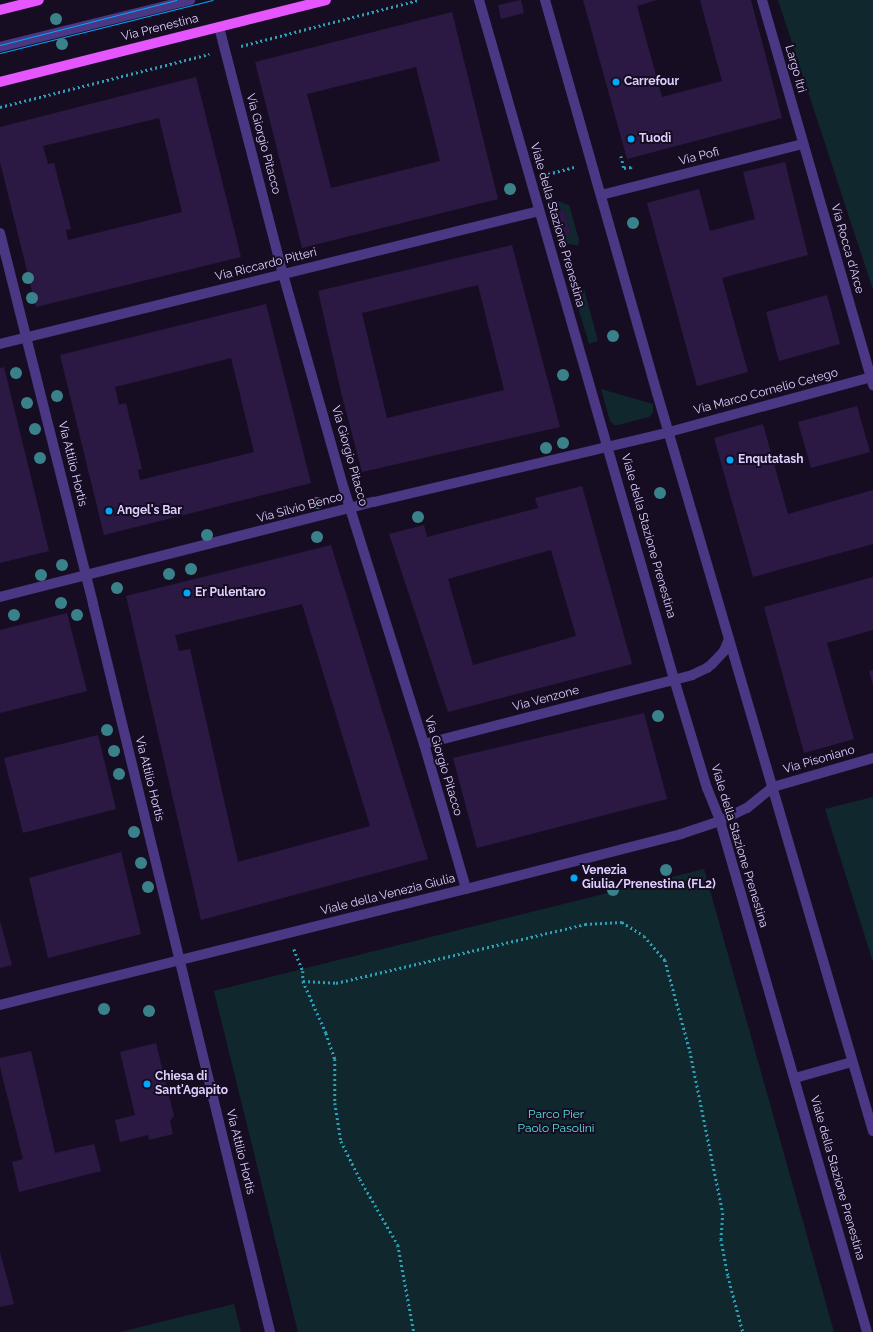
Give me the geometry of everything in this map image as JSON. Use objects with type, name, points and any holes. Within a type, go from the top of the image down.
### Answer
[{"type":"main road","points":[[0,10],[40,0]]},
{"type":"main road","name":"Via Prenestina","points":[[0,82],[326,0]]},
{"type":"street","points":[[0,48],[190,0]]},
{"type":"street","name":"Viale della Stazione Prenestina","points":[[479,0],[674,679],[707,788],[720,821],[867,1332]]},
{"type":"street","points":[[546,0],[669,432],[873,1131]]},
{"type":"street","name":"Largo Itri","points":[[762,0],[803,144]]},
{"type":"street","name":"Via Giorgio Pitacco","points":[[219,27],[283,274],[350,508],[424,744],[466,890]]},
{"type":"street","name":"Via Pofi","points":[[601,195],[803,144]]},
{"type":"street","name":"Via Rocca d'Arce","points":[[803,144],[872,381]]},
{"type":"street","name":"Via Riccardo Pitteri","points":[[0,344],[539,211]]},
{"type":"street","name":"Via Attilio Hortis","points":[[0,233],[87,577],[270,1332]]},
{"type":"street","name":"Via Marco Cornelio Cetego","points":[[608,446],[872,381]]},
{"type":"street","name":"Via Silvio Benco","points":[[0,597],[87,577],[350,508],[608,446]]},
{"type":"street","name":"Via Venzone","points":[[424,744],[674,679],[707,668],[719,657],[729,639]]},
{"type":"street","name":"Via Pisoniano","points":[[773,787],[873,758]]},
{"type":"street","name":"Viale della Venezia Giulia","points":[[0,1005],[287,932],[466,890],[681,834],[720,821],[757,801],[773,787]]},
{"type":"street","points":[[794,1078],[852,1062]]},
{"type":"path","points":[[243,46],[419,0]]},
{"type":"path","points":[[0,107],[194,57]]},
{"type":"path","points":[[621,156],[624,168],[631,167]]},
{"type":"path","points":[[541,176],[577,167]]},
{"type":"path","points":[[303,981],[336,983],[585,924],[622,922],[644,936],[665,960],[690,1051],[723,1213],[721,1238],[728,1276],[743,1332]]},
{"type":"path","points":[[287,932],[303,971],[303,981],[335,1059],[335,1103],[341,1141],[360,1179],[398,1245],[414,1332]]},
{"type":"green space","points":[[778,0],[873,0],[873,290]]},
{"type":"green space","points":[[545,197],[569,205],[579,240],[578,246],[558,241]],"holes":[[[564,209],[571,234],[560,238],[553,213]]]},
{"type":"green space","points":[[574,285],[584,289],[598,341],[589,344],[572,287]]},
{"type":"green space","points":[[601,389],[653,404],[653,412],[649,417],[614,425],[610,421]]},
{"type":"green space","points":[[873,797],[873,962],[825,809]]},
{"type":"green space","name":"Parco Pier Paolo Pasolini","points":[[704,869],[834,1332],[298,1332],[214,991]]},
{"type":"green space","points":[[234,1304],[241,1332],[120,1332]]},
{"type":"building","points":[[521,0],[524,13],[501,19],[498,5]]},
{"type":"building","points":[[583,0],[657,0],[637,6],[662,97],[722,81],[700,0],[751,0],[782,118],[627,159]]},
{"type":"building","points":[[452,12],[498,199],[302,248],[255,62]],"holes":[[[416,67],[440,161],[331,188],[307,94]]]},
{"type":"building","points":[[196,77],[241,257],[36,307],[0,162],[0,127]],"holes":[[[159,118],[182,212],[68,240],[66,230],[71,229],[54,163],[48,164],[43,146]]]},
{"type":"building","points":[[785,162],[808,255],[722,278],[748,372],[697,386],[647,203],[699,189],[710,231],[755,219],[743,172]]},
{"type":"building","points":[[564,209],[571,234],[560,238],[553,213]]},
{"type":"building","points":[[512,245],[560,427],[362,472],[341,392],[318,291]],"holes":[[[478,285],[504,390],[387,418],[362,313]]]},
{"type":"building","points":[[827,295],[840,344],[779,361],[766,312]]},
{"type":"building","points":[[266,304],[311,483],[104,535],[60,355]],"holes":[[[231,358],[254,452],[140,480],[138,470],[142,469],[126,403],[119,405],[115,387]]]},
{"type":"building","points":[[4,367],[49,551],[0,563],[0,368]]},
{"type":"building","points":[[857,406],[870,452],[811,468],[798,422]]},
{"type":"building","points":[[763,424],[788,514],[873,490],[873,544],[753,577],[714,438]]},
{"type":"building","points":[[582,486],[632,664],[448,712],[389,534],[424,525],[427,537],[538,508],[535,498]],"holes":[[[551,550],[576,636],[473,665],[448,579]]]},
{"type":"building","points":[[331,545],[428,859],[201,920],[126,596]],"holes":[[[302,604],[370,826],[238,862],[190,649],[179,651],[175,635]]]},
{"type":"building","points":[[873,577],[873,630],[827,643],[854,739],[804,753],[764,607]]},
{"type":"building","points":[[67,613],[87,691],[0,713],[0,630]]},
{"type":"building","points":[[873,670],[873,686],[869,671]]},
{"type":"building","points":[[644,713],[667,799],[477,848],[453,758]]},
{"type":"building","points":[[98,735],[116,809],[23,833],[4,758]]},
{"type":"building","points":[[121,852],[141,934],[48,958],[29,878]]},
{"type":"building","points":[[0,921],[12,965],[0,968]]},
{"type":"building","name":"Chiesa di Sant'Agapito","points":[[156,1043],[174,1116],[170,1121],[173,1134],[149,1140],[148,1135],[120,1142],[115,1120],[135,1115],[120,1052]]},
{"type":"building","points":[[31,1051],[55,1153],[94,1144],[101,1171],[19,1192],[12,1162],[23,1159],[0,1067],[0,1058]]},
{"type":"building","points":[[0,1252],[14,1304],[0,1307]]},
{"type":"tram line","points":[[0,45],[176,0]]},
{"type":"tram line","points":[[0,53],[212,0]]},
{"type":"place","name":"Carrefour","points":[[616,82]]},
{"type":"place","name":"Tuodì","points":[[631,139]]},
{"type":"place","name":"Enqutatash","points":[[730,460]]},
{"type":"place","name":"Angel's Bar","points":[[109,511]]},
{"type":"place","name":"Er Pulentaro","points":[[187,593]]},
{"type":"place","name":"Venezia Giulia/Prenestina (FL2)","points":[[574,878]]},
{"type":"place","name":"Chiesa di Sant'Agapito","points":[[147,1084]]}]
